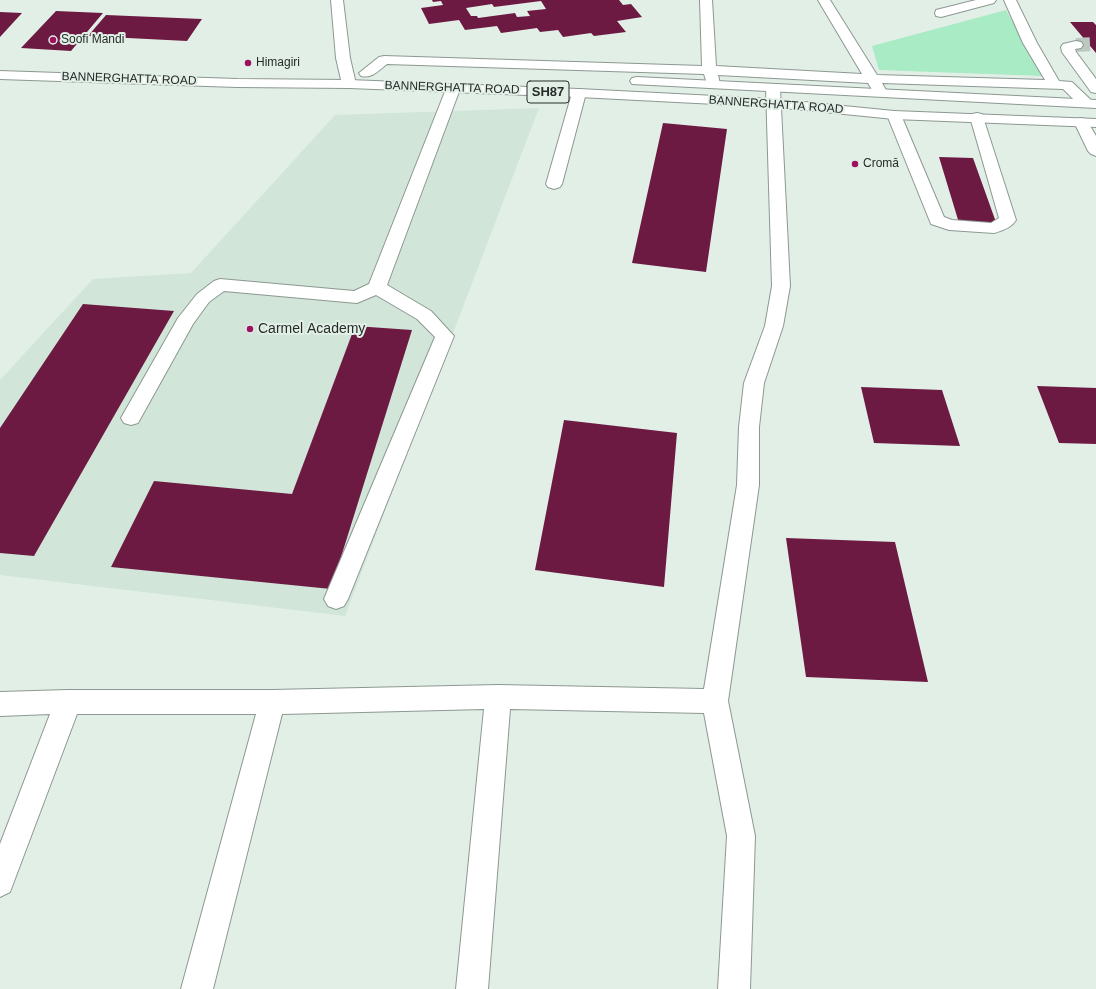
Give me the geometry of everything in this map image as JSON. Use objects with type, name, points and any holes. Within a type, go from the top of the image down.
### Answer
[{"type":"street","points":[[337,0],[347,78]]},
{"type":"street","points":[[706,0],[709,70],[713,84]]},
{"type":"street","points":[[824,0],[881,94]]},
{"type":"street","points":[[941,13],[990,0]]},
{"type":"street","points":[[1010,0],[1030,43],[1056,85]]},
{"type":"street","points":[[1076,44],[1068,47],[1069,52],[1096,89]]},
{"type":"street","points":[[366,73],[384,60],[709,70],[873,79],[1067,85],[1091,103]]},
{"type":"street","points":[[0,63],[110,65]]},
{"type":"street","points":[[305,70],[347,78],[366,73],[713,84],[773,96],[881,94],[1091,103]]},
{"type":"street","name":"BANNERGHATTA ROAD","points":[[0,75],[237,83],[347,78],[453,89],[579,93],[773,96],[894,114],[1096,123]]},
{"type":"street","points":[[131,418],[184,322],[203,298],[220,284],[357,297],[377,287],[453,89]]},
{"type":"street","points":[[554,184],[579,93]]},
{"type":"street","points":[[734,989],[741,836],[715,701],[748,485],[749,427],[754,383],[774,326],[781,286],[773,96]]},
{"type":"street","points":[[894,114],[937,220],[949,225],[994,228],[1008,220],[977,118]]},
{"type":"street","points":[[1081,122],[1096,151]]},
{"type":"street","points":[[336,599],[445,336],[423,314],[377,287]]},
{"type":"street","points":[[0,704],[68,702],[272,702],[498,697],[715,701]]},
{"type":"street","points":[[472,989],[498,697]]},
{"type":"street","points":[[0,882],[68,702]]},
{"type":"street","points":[[197,989],[272,702]]},
{"type":"shaded area","name":"Carmel Academy","points":[[539,108],[345,616],[0,575],[0,380],[93,279],[191,273],[335,115]]},
{"type":"green space","points":[[1006,10],[1042,76],[879,70],[872,46]]},
{"type":"building","points":[[432,0],[619,0],[623,5],[631,4],[642,17],[617,21],[626,32],[594,36],[591,33],[563,37],[558,30],[540,32],[537,28],[501,33],[497,26],[465,30],[459,20],[429,24],[421,8],[443,5],[441,1],[433,2]],"holes":[[[541,1],[546,9],[527,11],[530,16],[517,17],[515,13],[478,18],[477,16],[471,16],[466,8],[492,4],[494,7]]]},
{"type":"building","points":[[56,11],[103,13],[71,51],[21,48]]},
{"type":"building","points":[[0,12],[22,13],[0,37]]},
{"type":"building","points":[[106,15],[202,19],[187,41],[88,36]]},
{"type":"building","points":[[1070,22],[1093,22],[1096,25],[1096,53]]},
{"type":"building","points":[[663,123],[727,129],[706,272],[632,263]]},
{"type":"building","points":[[939,157],[973,158],[997,225],[959,223]]},
{"type":"building","points":[[83,304],[174,311],[34,556],[0,553],[0,428]]},
{"type":"building","points":[[355,326],[412,330],[331,589],[111,567],[154,481],[292,494]]},
{"type":"building","points":[[1037,386],[1096,388],[1096,444],[1059,443]]},
{"type":"building","points":[[861,387],[942,390],[960,446],[874,443]]},
{"type":"building","points":[[564,420],[677,433],[664,587],[535,570]]},
{"type":"building","points":[[786,538],[895,542],[928,682],[806,677]]},
{"type":"tunnel","points":[[1076,45],[1096,44]]},
{"type":"place","name":"Soofi Mandi","points":[[53,40]]},
{"type":"place","name":"Himagiri","points":[[248,63]]},
{"type":"place","name":"Cromā","points":[[855,164]]},
{"type":"place","name":"Carmel Academy","points":[[250,329]]}]
